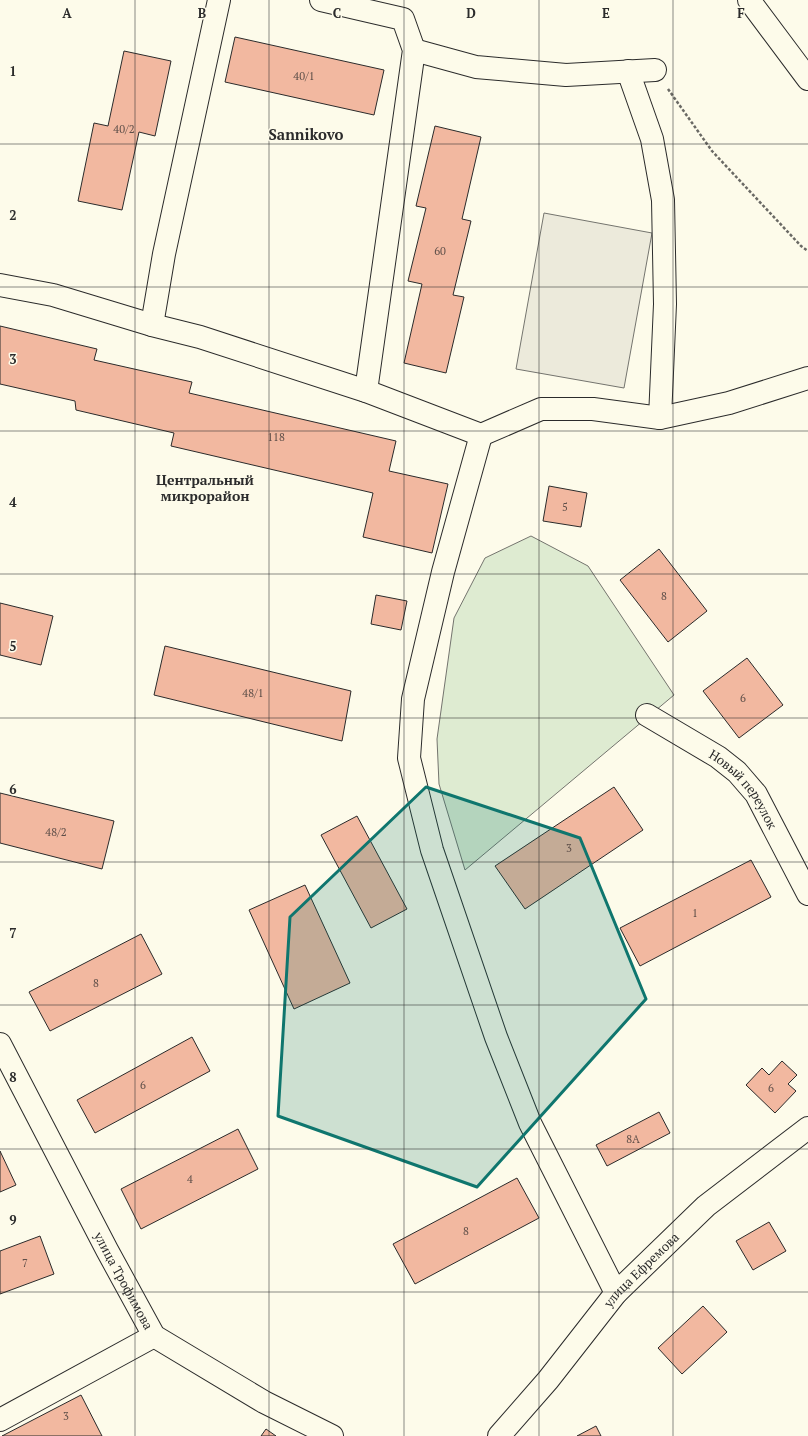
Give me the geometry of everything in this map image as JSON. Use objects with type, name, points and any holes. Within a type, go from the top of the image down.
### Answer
[{"type":"street","points":[[152,326],[164,254],[219,0]]},
{"type":"street","points":[[321,0],[403,19],[414,50],[366,391]]},
{"type":"street","points":[[749,0],[808,79]]},
{"type":"street","points":[[414,50],[476,67],[566,74],[655,70]]},
{"type":"street","points":[[628,71],[652,139],[664,200],[665,304],[660,418]]},
{"type":"street","points":[[0,285],[53,295],[152,326],[200,337],[366,391],[481,434],[541,409],[593,408],[660,418],[729,403],[808,378]]},
{"type":"street","points":[[481,434],[443,572],[413,699],[409,758],[432,850],[496,1037],[530,1123],[616,1293]]},
{"type":"street","name":"Новый переулок","points":[[647,715],[718,756],[738,772],[756,794],[808,894]]},
{"type":"street","name":"улица Трофимова","points":[[0,1044],[107,1250],[154,1336],[264,1402],[332,1436]]},
{"type":"street","name":"улица Ефремова","points":[[499,1436],[548,1380],[616,1293],[706,1206],[808,1128]]},
{"type":"street","points":[[0,1420],[154,1336]]},
{"type":"path","points":[[655,70],[712,152],[801,246],[808,251]]},
{"type":"highlighted area","points":[[426,787],[580,838],[646,999],[477,1187],[278,1116],[290,917]]},
{"type":"green space","points":[[531,536],[588,566],[674,695],[465,870],[439,784],[437,739],[454,618],[485,558]]},
{"type":"shaded area","points":[[544,213],[652,233],[624,388],[516,369]]},
{"type":"building","points":[[235,37],[384,70],[374,115],[225,82]]},
{"type":"building","points":[[124,51],[171,61],[155,136],[139,132],[122,210],[78,201],[94,123],[108,126]]},
{"type":"building","points":[[435,126],[481,137],[462,219],[471,221],[453,295],[464,297],[446,373],[404,363],[422,284],[408,281],[426,208],[416,206]]},
{"type":"building","points":[[0,326],[97,349],[94,360],[192,382],[189,393],[396,441],[389,471],[448,484],[432,553],[363,537],[373,493],[171,446],[174,433],[76,410],[75,401],[0,384]]},
{"type":"building","points":[[549,486],[587,493],[581,527],[543,521]]},
{"type":"building","points":[[659,549],[707,611],[668,642],[620,580]]},
{"type":"building","points":[[376,595],[407,601],[401,630],[371,624]]},
{"type":"building","points":[[0,603],[53,616],[41,665],[0,655]]},
{"type":"building","points":[[165,646],[351,691],[342,741],[154,695]]},
{"type":"building","points":[[747,658],[783,705],[739,738],[703,691]]},
{"type":"building","points":[[614,787],[643,830],[525,909],[495,866]]},
{"type":"building","points":[[0,793],[114,821],[102,869],[0,843]]},
{"type":"building","points":[[357,816],[407,909],[371,928],[321,835]]},
{"type":"building","points":[[751,860],[771,897],[640,966],[620,928]]},
{"type":"building","points":[[305,885],[350,983],[294,1009],[249,910]]},
{"type":"building","points":[[141,934],[162,974],[50,1031],[29,992]]},
{"type":"building","points":[[192,1037],[210,1071],[95,1133],[77,1100]]},
{"type":"building","points":[[782,1061],[797,1075],[788,1084],[796,1091],[775,1113],[746,1085],[762,1068],[769,1075]]},
{"type":"building","points":[[659,1112],[670,1133],[607,1166],[596,1145]]},
{"type":"building","points":[[238,1129],[258,1169],[141,1229],[121,1189]]},
{"type":"building","points":[[0,1151],[16,1185],[0,1192]]},
{"type":"building","points":[[517,1178],[539,1218],[415,1284],[393,1244]]},
{"type":"building","points":[[769,1222],[786,1251],[753,1270],[736,1241]]},
{"type":"building","points":[[40,1236],[54,1274],[0,1294],[0,1251]]},
{"type":"building","points":[[703,1306],[727,1332],[682,1374],[658,1348]]},
{"type":"building","points":[[81,1395],[102,1436],[2,1436]]},
{"type":"building","points":[[596,1426],[601,1436],[577,1436]]},
{"type":"building","points":[[266,1429],[276,1436],[261,1436]]},
{"type":"district","name":"Sannikovo","points":[[306,134]]},
{"type":"district","name":"Центральный микрорайон","points":[[205,488]]}]
